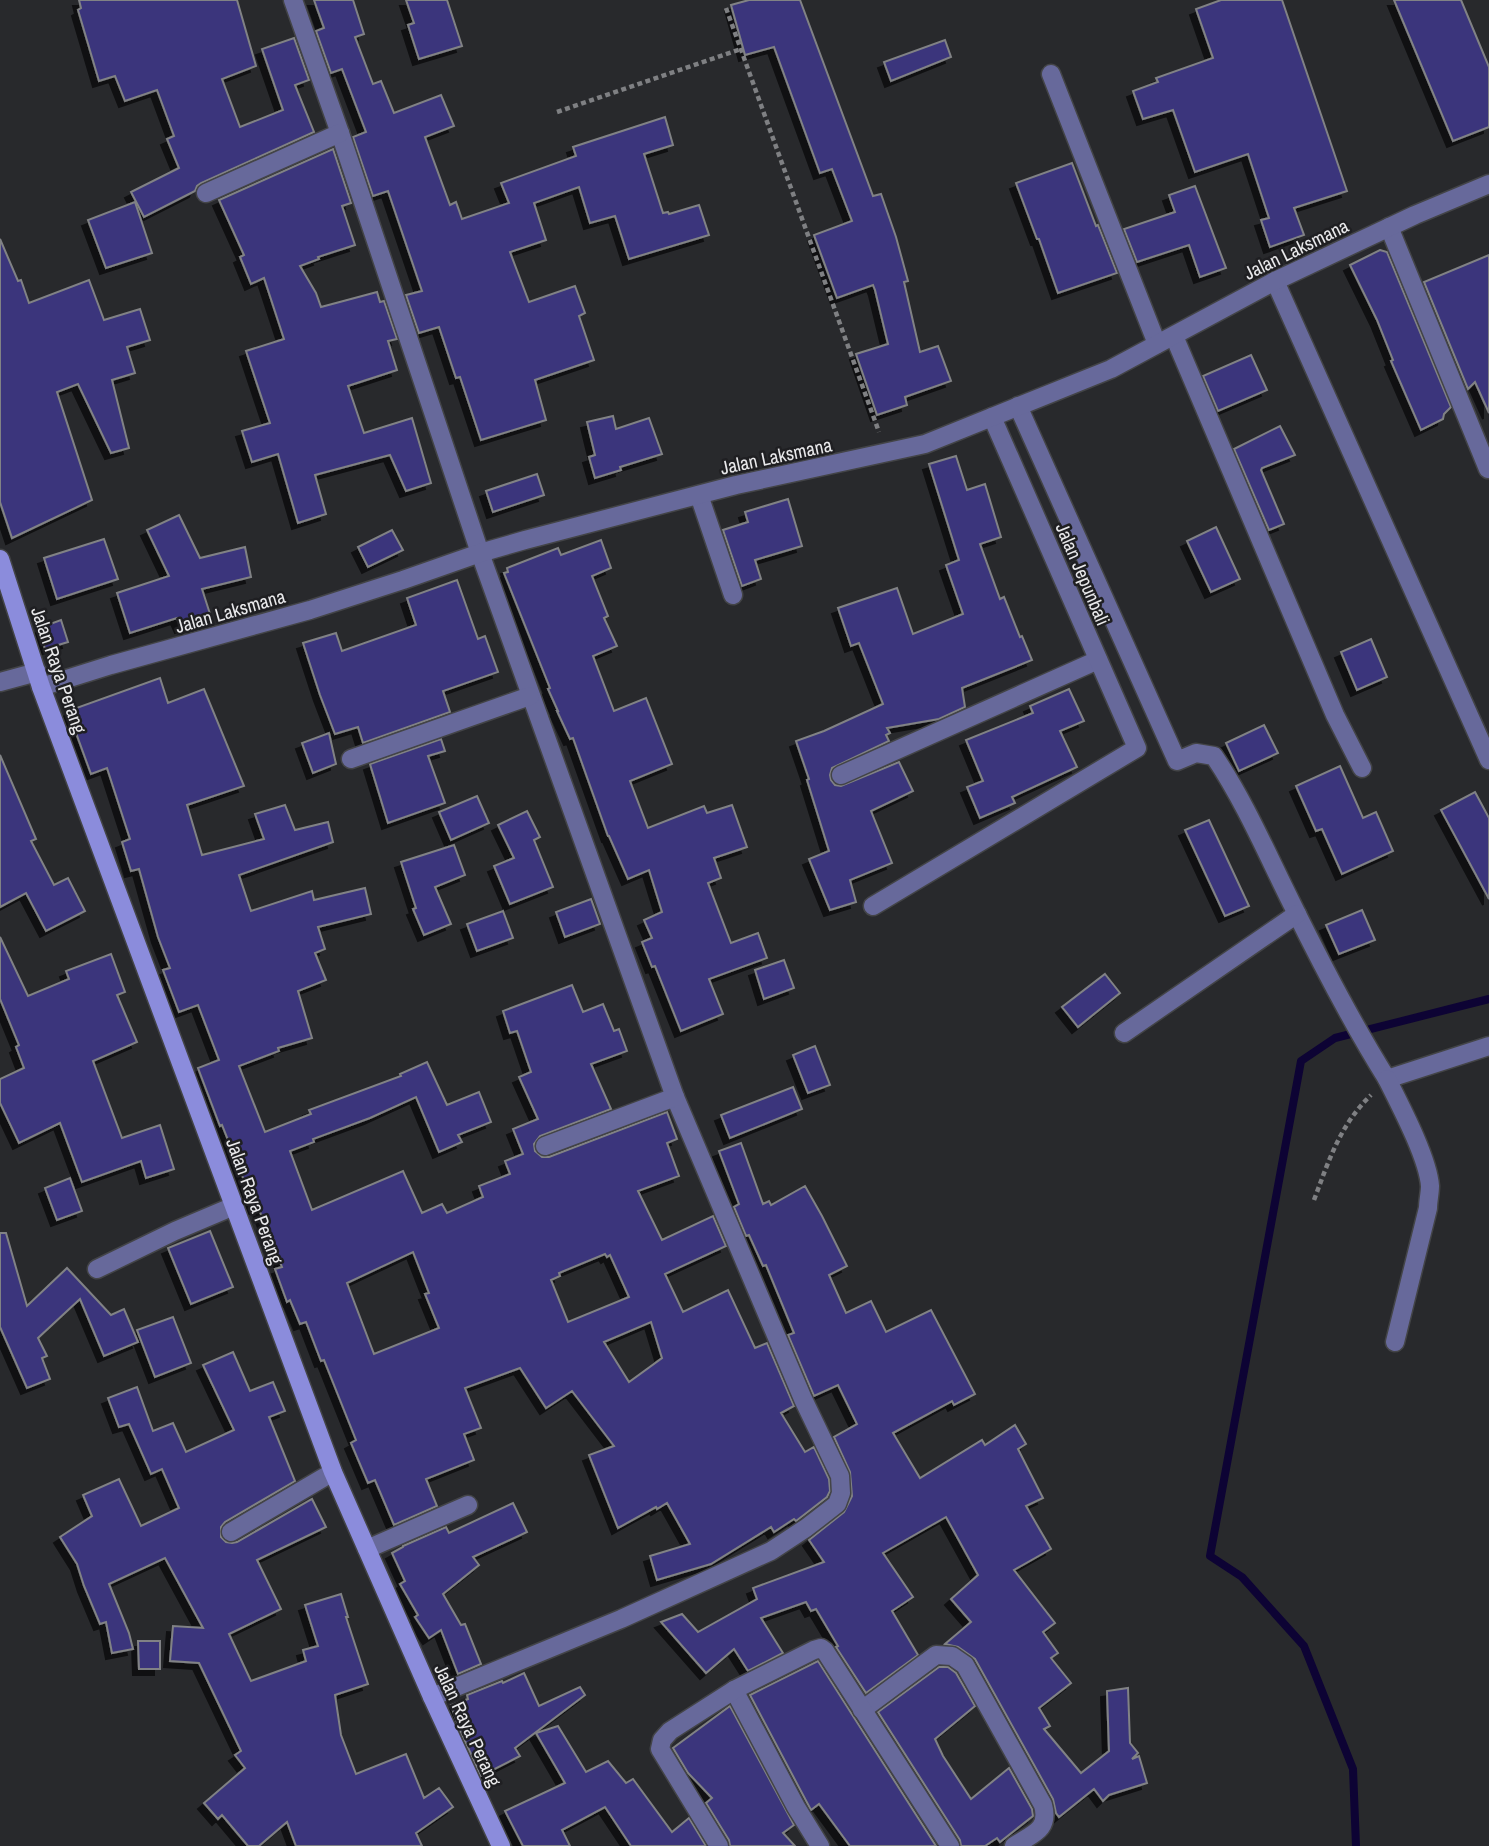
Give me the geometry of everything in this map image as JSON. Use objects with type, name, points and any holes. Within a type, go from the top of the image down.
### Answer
[{"type":"main road","name":"Jalan Raya Perang","points":[[0,559],[39,680],[333,1472],[501,1846]]},
{"type":"street","points":[[293,0],[480,553],[675,1097],[803,1399],[840,1476],[841,1493],[837,1504],[771,1550],[621,1619],[432,1697]]},
{"type":"street","points":[[1051,74],[1157,344]]},
{"type":"street","points":[[206,193],[340,133]]},
{"type":"street","name":"Jalan Laksmana","points":[[0,682],[39,680],[111,665],[310,610],[480,553],[699,495],[925,444],[1111,369],[1275,281],[1389,227],[1489,184]]},
{"type":"street","points":[[1389,227],[1488,469]]},
{"type":"street","points":[[1275,281],[1489,760]]},
{"type":"street","points":[[1174,336],[1335,715],[1362,768]]},
{"type":"street","points":[[1018,406],[1177,761],[1196,753],[1214,755],[1235,787],[1346,1009],[1387,1079],[1415,1140],[1430,1185],[1428,1208],[1395,1342]]},
{"type":"street","name":"Jalan Jepunbali","points":[[873,906],[1137,748],[992,417]]},
{"type":"street","points":[[699,495],[733,595]]},
{"type":"street","points":[[841,775],[1098,660]]},
{"type":"street","points":[[351,759],[530,696]]},
{"type":"street","points":[[1124,1033],[1297,914]]},
{"type":"street","points":[[1387,1079],[1489,1046]]},
{"type":"street","points":[[545,1146],[675,1097]]},
{"type":"street","points":[[97,1269],[234,1206]]},
{"type":"street","points":[[231,1532],[333,1472]]},
{"type":"street","points":[[367,1549],[468,1505]]},
{"type":"street","points":[[719,1846],[660,1749],[662,1740],[670,1731],[734,1690],[821,1648],[950,1846]]},
{"type":"street","points":[[862,1710],[936,1655],[952,1656],[965,1665],[1043,1805],[1045,1818],[1040,1829],[1014,1846]]},
{"type":"street","points":[[734,1690],[796,1807],[820,1846]]},
{"type":"path","points":[[726,8],[886,453]]},
{"type":"path","points":[[557,112],[741,49]]},
{"type":"path","points":[[1314,1200],[1336,1140],[1360,1105],[1387,1079]]},
{"type":"building","points":[[79,0],[237,0],[256,66],[222,79],[240,127],[283,110],[262,49],[294,38],[309,80],[295,85],[314,132],[201,183],[195,191],[144,217],[131,192],[179,168],[167,139],[174,136],[157,90],[125,101],[115,76],[99,81],[78,10],[81,8]]},
{"type":"building","points":[[314,0],[353,0],[364,34],[355,37],[373,84],[381,81],[394,113],[441,95],[454,126],[425,137],[450,205],[456,202],[462,219],[509,203],[501,183],[576,156],[573,147],[665,117],[673,145],[644,154],[663,213],[669,214],[699,205],[709,235],[629,259],[615,216],[590,223],[579,187],[534,203],[546,240],[510,252],[529,302],[575,286],[585,313],[579,316],[594,360],[535,380],[546,420],[481,440],[460,377],[456,378],[439,327],[419,333],[406,295],[422,291],[388,191],[373,196],[353,137],[366,132],[342,69],[331,73],[316,31],[324,28]]},
{"type":"building","points":[[406,0],[447,0],[462,46],[419,59],[408,25],[414,23]]},
{"type":"building","points":[[749,0],[800,0],[873,196],[881,194],[908,281],[904,282],[920,352],[938,346],[951,381],[905,397],[907,405],[877,415],[856,354],[888,344],[875,290],[873,285],[837,298],[814,235],[852,221],[832,169],[820,173],[774,47],[745,55],[731,5]]},
{"type":"building","points":[[1221,0],[1282,0],[1347,191],[1294,208],[1304,235],[1270,247],[1261,220],[1269,218],[1248,154],[1195,172],[1173,110],[1143,119],[1133,91],[1158,82],[1156,78],[1213,58],[1196,9]]},
{"type":"building","points":[[1394,0],[1461,0],[1489,67],[1489,127],[1453,141]]},
{"type":"building","points":[[945,40],[951,57],[891,81],[884,62]]},
{"type":"building","points":[[333,149],[351,203],[342,206],[355,245],[300,266],[321,307],[377,292],[380,302],[384,301],[397,339],[388,341],[397,370],[348,386],[364,433],[412,418],[431,483],[406,491],[390,455],[315,475],[326,514],[298,523],[278,454],[252,462],[242,431],[270,423],[246,351],[284,339],[264,278],[251,284],[240,257],[244,255],[219,200]]},
{"type":"building","points":[[1072,163],[1117,273],[1058,293],[1016,183]]},
{"type":"building","points":[[1195,186],[1226,268],[1200,277],[1189,245],[1137,262],[1124,229],[1175,212],[1169,195]]},
{"type":"building","points":[[135,202],[152,253],[106,268],[88,220]]},
{"type":"building","points":[[0,239],[18,281],[21,280],[29,303],[89,280],[104,320],[140,309],[150,340],[127,347],[135,373],[112,380],[129,448],[111,453],[78,384],[57,392],[92,500],[12,538],[0,502]]},
{"type":"building","points":[[1380,250],[1387,252],[1451,407],[1443,419],[1421,430],[1391,361],[1393,360],[1377,320],[1350,265]]},
{"type":"building","points":[[1489,255],[1489,413],[1475,382],[1468,389],[1424,282]]},
{"type":"building","points":[[1251,355],[1267,390],[1218,411],[1203,376]]},
{"type":"building","points":[[613,416],[616,429],[649,418],[662,454],[595,478],[589,457],[595,455],[587,422]]},
{"type":"building","points":[[1280,426],[1295,455],[1261,470],[1284,524],[1269,530],[1234,449]]},
{"type":"building","points":[[956,456],[967,490],[985,484],[1001,537],[980,544],[1000,599],[1004,597],[1032,660],[962,688],[965,707],[939,719],[887,728],[890,733],[886,735],[889,741],[832,768],[831,780],[835,785],[841,786],[899,762],[913,791],[871,811],[892,863],[850,880],[856,902],[830,910],[809,859],[829,851],[796,741],[883,704],[859,643],[851,646],[838,608],[897,588],[913,634],[963,614],[946,565],[959,560],[929,464]]},
{"type":"building","points":[[537,474],[544,495],[493,512],[486,491]]},
{"type":"building","points":[[788,499],[802,546],[755,560],[761,579],[742,586],[723,530],[748,522],[745,512]]},
{"type":"building","points":[[179,515],[200,558],[245,547],[251,577],[202,589],[211,617],[181,627],[177,618],[130,633],[117,593],[169,576],[147,530]]},
{"type":"building","points":[[1216,527],[1240,579],[1211,592],[1187,541]]},
{"type":"building","points":[[392,530],[403,550],[368,567],[358,547]]},
{"type":"building","points":[[104,539],[118,579],[57,599],[44,558]]},
{"type":"building","points":[[601,540],[611,568],[592,576],[608,616],[604,618],[617,646],[593,656],[614,711],[646,698],[672,764],[630,781],[648,828],[704,806],[707,813],[732,805],[747,847],[714,858],[721,878],[708,883],[731,943],[758,933],[767,958],[709,979],[723,1014],[681,1031],[655,966],[652,967],[642,942],[652,938],[644,920],[662,912],[649,870],[628,879],[608,836],[573,738],[570,739],[548,689],[550,688],[504,573],[508,572],[507,568],[558,548],[561,555]]},
{"type":"building","points":[[457,580],[478,639],[485,636],[498,672],[443,691],[450,712],[363,743],[358,727],[335,734],[303,643],[336,633],[342,651],[416,625],[407,598]]},
{"type":"building","points":[[61,620],[68,642],[45,649],[39,628]]},
{"type":"building","points":[[1371,639],[1387,677],[1357,690],[1341,652]]},
{"type":"building","points":[[160,678],[168,703],[204,689],[244,786],[187,805],[202,855],[264,839],[255,814],[285,805],[295,830],[328,822],[333,842],[239,875],[251,911],[312,891],[314,900],[365,888],[371,914],[318,927],[325,949],[315,953],[326,980],[298,991],[312,1038],[278,1048],[279,1051],[239,1066],[265,1132],[311,1114],[309,1110],[401,1076],[400,1074],[427,1062],[447,1105],[479,1092],[491,1122],[458,1135],[462,1142],[439,1152],[416,1097],[290,1151],[312,1210],[403,1171],[422,1213],[442,1204],[447,1213],[483,1197],[479,1186],[510,1174],[505,1161],[523,1154],[513,1129],[538,1119],[519,1077],[531,1072],[517,1031],[510,1033],[503,1011],[572,985],[583,1012],[603,1004],[614,1031],[619,1029],[627,1051],[591,1064],[611,1109],[540,1136],[534,1144],[535,1151],[542,1157],[549,1157],[667,1112],[677,1139],[667,1143],[679,1176],[638,1191],[662,1240],[713,1216],[726,1246],[665,1274],[683,1312],[728,1290],[755,1348],[767,1343],[794,1406],[781,1413],[805,1452],[814,1447],[829,1479],[830,1491],[827,1497],[796,1521],[794,1519],[774,1532],[771,1527],[711,1564],[657,1580],[650,1556],[690,1544],[667,1503],[618,1528],[589,1455],[614,1446],[572,1391],[546,1408],[520,1368],[465,1388],[481,1428],[464,1434],[474,1460],[426,1479],[437,1506],[394,1525],[375,1480],[368,1483],[351,1443],[356,1440],[306,1322],[300,1324],[290,1300],[287,1302],[275,1269],[282,1267],[222,1125],[220,1126],[198,1068],[219,1060],[198,1005],[179,1012],[163,970],[170,968],[158,937],[139,869],[131,871],[122,842],[130,839],[107,768],[91,774],[68,711]],"holes":[[[413,1252],[429,1293],[425,1294],[439,1328],[374,1354],[347,1283]],[[605,1254],[607,1257],[610,1255],[629,1297],[568,1322],[551,1280],[560,1276],[559,1273]],[[651,1322],[662,1358],[629,1382],[604,1342]]]},
{"type":"building","points":[[1069,689],[1084,721],[1060,731],[1077,767],[1012,797],[1015,803],[980,818],[967,787],[983,781],[966,740],[1033,713],[1030,706]]},
{"type":"building","points":[[1264,725],[1278,753],[1239,771],[1226,743]]},
{"type":"building","points":[[329,733],[336,764],[313,773],[302,743]]},
{"type":"building","points":[[441,739],[445,751],[428,756],[445,803],[388,823],[370,764]]},
{"type":"building","points":[[0,755],[36,839],[31,841],[54,885],[68,878],[85,911],[46,931],[26,893],[0,907]]},
{"type":"building","points":[[1340,766],[1363,818],[1376,812],[1393,851],[1342,874],[1322,829],[1316,831],[1296,786]]},
{"type":"building","points":[[1475,792],[1489,818],[1489,899],[1441,810]]},
{"type":"building","points":[[477,796],[489,823],[451,840],[439,812]]},
{"type":"building","points":[[527,811],[540,837],[534,840],[553,887],[510,904],[494,866],[514,858],[498,825]]},
{"type":"building","points":[[1209,820],[1249,906],[1225,916],[1185,830]]},
{"type":"building","points":[[454,845],[465,875],[435,887],[451,924],[424,935],[413,909],[416,908],[401,862]]},
{"type":"building","points":[[591,899],[600,924],[565,937],[556,912]]},
{"type":"building","points":[[1362,910],[1375,940],[1339,954],[1326,925]]},
{"type":"building","points":[[503,911],[513,938],[477,951],[467,924]]},
{"type":"building","points":[[0,937],[28,996],[69,979],[66,971],[111,954],[125,992],[117,995],[137,1042],[93,1061],[122,1138],[160,1125],[174,1169],[146,1178],[141,1161],[82,1182],[60,1123],[19,1143],[0,1103],[0,1079],[24,1068],[16,1047],[19,1045],[0,999]]},
{"type":"building","points":[[784,960],[794,988],[764,999],[755,970]]},
{"type":"building","points":[[1105,974],[1120,993],[1078,1027],[1062,1007]]},
{"type":"building","points":[[815,1046],[830,1085],[808,1093],[793,1055]]},
{"type":"building","points":[[793,1087],[802,1109],[730,1138],[721,1115]]},
{"type":"building","points":[[741,1143],[763,1204],[769,1201],[771,1205],[805,1186],[847,1266],[829,1275],[846,1313],[871,1301],[886,1332],[931,1310],[975,1394],[954,1405],[952,1401],[893,1433],[920,1478],[982,1440],[985,1445],[1015,1425],[1026,1444],[1018,1449],[1043,1498],[1026,1506],[1051,1549],[1014,1570],[1055,1623],[1043,1632],[1058,1653],[1051,1658],[1071,1683],[1039,1708],[1050,1726],[1044,1729],[1081,1773],[1109,1751],[1107,1691],[1128,1688],[1130,1743],[1138,1753],[1132,1759],[1139,1756],[1147,1783],[1109,1795],[1103,1801],[1094,1789],[1059,1817],[1053,1799],[975,1659],[958,1647],[945,1644],[971,1622],[951,1599],[978,1575],[946,1517],[883,1553],[913,1597],[892,1611],[918,1655],[866,1693],[836,1647],[838,1646],[816,1609],[811,1611],[806,1602],[761,1618],[783,1653],[748,1671],[734,1649],[706,1673],[661,1622],[682,1614],[698,1632],[757,1599],[753,1588],[824,1562],[809,1540],[844,1512],[852,1496],[850,1472],[834,1437],[857,1424],[838,1385],[814,1396],[788,1335],[794,1333],[766,1265],[763,1266],[749,1235],[746,1236],[734,1207],[739,1204],[719,1151]]},
{"type":"building","points":[[70,1178],[82,1211],[57,1220],[45,1188]]},
{"type":"building","points":[[210,1231],[233,1287],[191,1304],[168,1248]]},
{"type":"building","points":[[0,1233],[6,1233],[27,1306],[67,1268],[111,1315],[124,1309],[138,1342],[104,1356],[80,1299],[38,1338],[47,1356],[42,1358],[50,1379],[27,1388],[0,1327]]},
{"type":"building","points":[[173,1317],[191,1363],[155,1377],[137,1330]]},
{"type":"building","points":[[233,1352],[250,1391],[273,1382],[285,1411],[269,1417],[295,1481],[225,1522],[221,1527],[221,1537],[226,1542],[237,1542],[312,1499],[326,1527],[257,1560],[281,1609],[229,1634],[251,1681],[306,1661],[303,1650],[318,1646],[305,1605],[341,1594],[368,1684],[335,1695],[341,1735],[356,1774],[406,1754],[424,1798],[439,1788],[453,1807],[416,1833],[422,1846],[296,1846],[287,1822],[259,1846],[248,1846],[222,1815],[218,1819],[204,1803],[245,1768],[235,1755],[241,1751],[199,1663],[170,1661],[173,1626],[203,1628],[165,1558],[109,1584],[133,1649],[112,1653],[106,1622],[100,1624],[77,1564],[60,1537],[92,1516],[83,1495],[119,1479],[141,1526],[179,1508],[162,1469],[151,1474],[129,1424],[119,1427],[108,1398],[137,1387],[153,1431],[173,1423],[186,1452],[234,1430],[203,1365]]},
{"type":"building","points":[[513,1503],[527,1532],[473,1557],[479,1565],[443,1594],[461,1625],[465,1624],[481,1664],[458,1674],[441,1630],[429,1638],[415,1617],[418,1615],[400,1584],[405,1581],[392,1553],[446,1527],[449,1533]]},
{"type":"building","points":[[138,1641],[160,1641],[160,1669],[139,1669]]},
{"type":"building","points":[[818,1661],[936,1846],[850,1846],[819,1804],[811,1810],[750,1695]]},
{"type":"building","points":[[939,1667],[948,1667],[956,1673],[975,1706],[935,1739],[971,1799],[1009,1768],[1032,1809],[1033,1816],[1000,1842],[997,1838],[985,1846],[961,1846],[960,1840],[878,1712]]},
{"type":"building","points":[[524,1673],[539,1706],[580,1687],[585,1695],[515,1748],[520,1756],[481,1776],[451,1705],[468,1699],[467,1695]]},
{"type":"building","points":[[730,1706],[794,1825],[783,1833],[795,1846],[730,1846],[706,1803],[712,1798],[688,1773],[673,1748]]},
{"type":"building","points":[[558,1726],[586,1772],[608,1761],[626,1783],[633,1779],[672,1832],[689,1818],[706,1846],[631,1846],[605,1807],[562,1830],[570,1846],[523,1846],[505,1811],[565,1783],[536,1733]]},
{"type":"waterway","points":[[1356,1846],[1353,1769],[1304,1646],[1242,1577],[1210,1556],[1301,1061],[1335,1038],[1489,999]]}]
